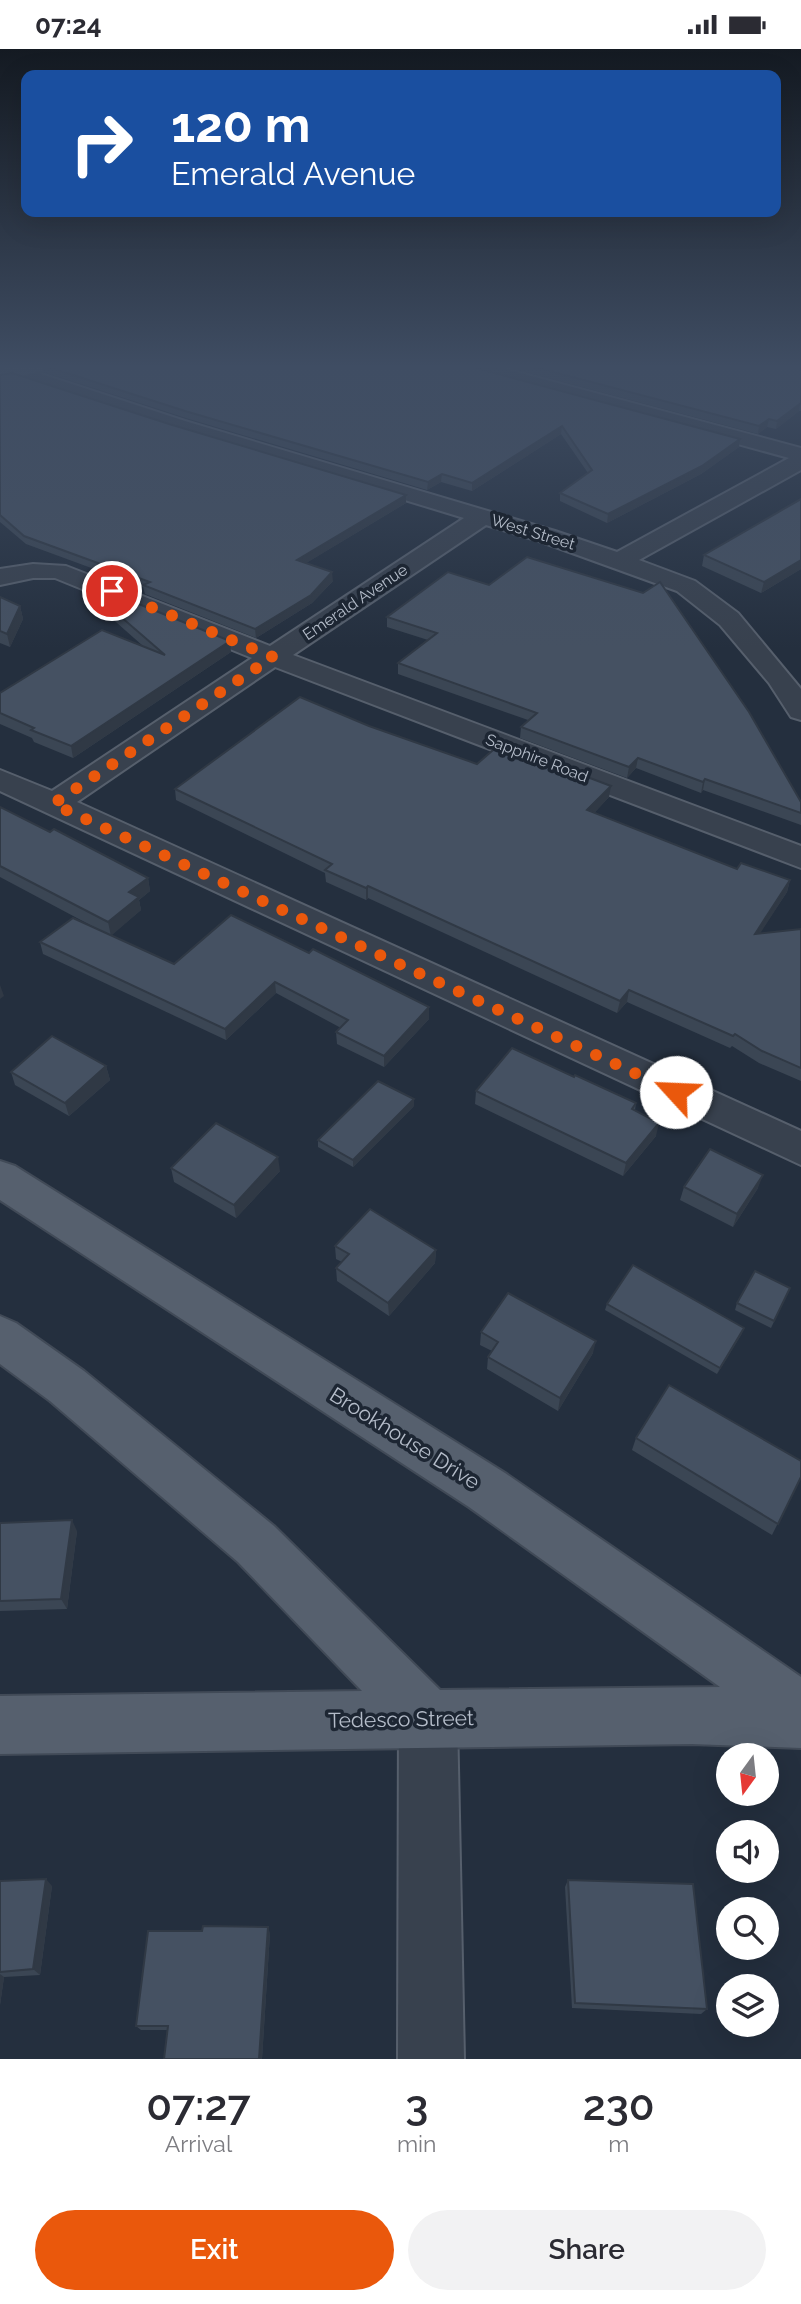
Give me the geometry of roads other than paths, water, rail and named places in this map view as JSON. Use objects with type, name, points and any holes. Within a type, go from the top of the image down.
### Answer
[{"type":"main road","name":"Brookhouse Drive","points":[[0,1178],[487,1490],[801,1711]]},
{"type":"main road","points":[[0,1337],[67,1386],[256,1543],[428,1718]]},
{"type":"main road","name":"Tedesco Street","points":[[0,1725],[692,1715],[801,1719]]},
{"type":"street","name":"West Street","points":[[296,461],[620,560],[686,586],[729,619],[780,679],[801,711]]},
{"type":"street","points":[[620,560],[801,461]]},
{"type":"street","name":"Emerald Avenue","points":[[53,804],[482,517]]},
{"type":"street","name":"Sapphire Road","points":[[0,577],[33,571],[57,571],[273,657],[801,858]]},
{"type":"street","points":[[0,779],[801,1149]]},
{"type":"street","points":[[428,1718],[431,2059]]}]
